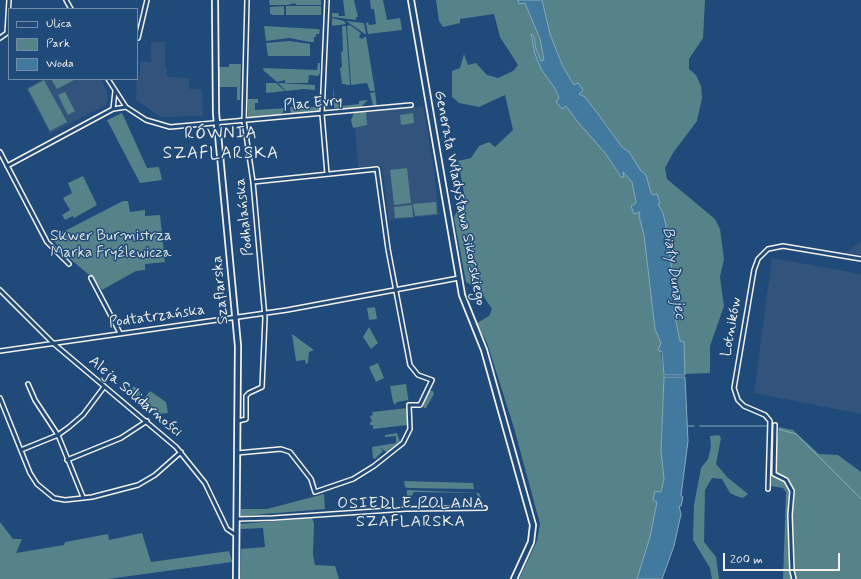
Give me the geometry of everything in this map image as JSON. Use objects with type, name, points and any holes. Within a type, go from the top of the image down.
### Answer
[{"type":"street","points":[[138,38],[147,0]]},
{"type":"street","name":"Szaflarska","points":[[215,0],[214,65],[217,124],[236,316],[238,421],[236,579]]},
{"type":"street","name":"Podhalańska","points":[[238,421],[246,419],[246,396],[262,387],[265,313],[253,182],[244,121],[247,0]]},
{"type":"street","points":[[327,0],[322,114],[327,174]]},
{"type":"street","name":"Generała Władysława Sikorskiego","points":[[411,0],[465,306],[484,350],[532,516],[533,530],[531,542],[514,579]]},
{"type":"street","points":[[0,38],[7,33],[8,16]]},
{"type":"street","points":[[7,166],[113,109],[126,107],[114,91],[108,80]]},
{"type":"street","points":[[113,109],[114,91]]},
{"type":"street","name":"Plac Evry","points":[[126,107],[146,120],[158,124],[178,127],[411,105]]},
{"type":"street","points":[[0,152],[47,242],[69,264]]},
{"type":"street","points":[[237,453],[282,449],[290,452],[311,478],[315,492],[353,479],[374,466],[403,443],[410,429],[409,405],[420,405],[432,380],[418,375],[410,364],[388,249],[377,169],[253,182]]},
{"type":"street","name":"Lotników","points":[[768,489],[770,421],[765,415],[740,403],[735,392],[734,384],[754,270],[758,258],[768,249],[783,246],[861,259]]},
{"type":"street","points":[[91,278],[120,333]]},
{"type":"street","name":"Podtatrzańska","points":[[0,351],[265,313],[459,278]]},
{"type":"street","name":"Aleja Solidarności","points":[[0,290],[54,343],[104,387],[147,421],[181,452],[205,483],[227,529],[236,535]]},
{"type":"street","points":[[28,384],[35,400],[58,435],[83,497]]},
{"type":"street","points":[[21,450],[58,435],[83,415],[104,387]]},
{"type":"street","points":[[0,398],[30,474],[37,484],[54,498],[65,500],[92,497],[138,485],[155,475],[181,452]]},
{"type":"street","points":[[67,460],[121,438],[147,421]]},
{"type":"street","points":[[775,425],[774,474],[786,480],[792,491],[790,516],[792,571],[794,579]]},
{"type":"street","points":[[237,519],[401,509],[485,508]]},
{"type":"shaded area","points":[[151,42],[165,42],[165,67],[167,67],[167,77],[189,78],[189,89],[202,89],[203,116],[161,117],[136,100],[137,80],[138,76],[140,76],[140,62],[151,62]]},
{"type":"shaded area","points":[[41,80],[102,80],[107,91],[108,100],[106,105],[50,134],[26,88]]},
{"type":"shaded area","points":[[423,106],[433,163],[439,215],[389,220],[382,166],[358,167],[354,113]]},
{"type":"shaded area","points":[[861,242],[861,255],[845,253]]},
{"type":"shaded area","points":[[772,258],[861,274],[861,414],[754,393]]},
{"type":"green space","points":[[269,0],[321,0],[321,5],[296,5],[295,3],[287,5],[270,5]]},
{"type":"green space","points":[[343,0],[354,0],[358,17],[356,17],[356,20],[332,17],[332,13],[338,13],[339,16],[345,16]]},
{"type":"green space","points":[[370,0],[383,0],[387,20],[400,18],[402,30],[368,34],[366,23],[368,22],[369,25],[376,24],[374,9],[371,9]]},
{"type":"green space","points":[[436,0],[518,0],[519,4],[525,3],[540,39],[544,60],[541,61],[536,49],[534,37],[531,35],[535,54],[541,69],[553,84],[559,98],[606,154],[621,177],[623,172],[632,182],[636,204],[631,206],[640,212],[639,216],[644,235],[655,329],[661,343],[660,347],[664,375],[661,451],[664,479],[661,492],[655,491],[653,500],[657,501],[650,537],[637,579],[519,579],[537,541],[540,524],[514,428],[487,343],[477,323],[489,316],[492,309],[480,291],[466,282],[454,218],[464,193],[458,161],[471,158],[479,146],[489,142],[495,147],[513,130],[505,95],[479,107],[459,103],[452,97],[452,71],[460,68],[464,54],[468,65],[476,63],[487,75],[498,78],[513,71],[518,65],[500,37],[494,14],[460,19],[460,23],[443,27],[439,21]]},
{"type":"green space","points":[[542,0],[705,0],[703,38],[689,59],[689,69],[696,75],[701,86],[702,98],[697,121],[673,153],[665,168],[667,179],[715,219],[720,229],[724,259],[720,277],[724,306],[710,346],[710,373],[685,374],[684,343],[680,341],[674,312],[674,288],[667,230],[656,194],[653,195],[651,193],[646,175],[641,171],[629,152],[622,147],[595,110],[579,94],[583,90],[574,85],[563,67],[550,35]]},
{"type":"green space","points":[[284,6],[284,15],[272,15],[270,13],[270,7]]},
{"type":"green space","points":[[286,6],[321,6],[321,15],[286,15]]},
{"type":"green space","points":[[332,18],[344,21],[346,24],[332,26]]},
{"type":"green space","points":[[346,21],[364,23],[366,34],[365,34]]},
{"type":"green space","points":[[350,25],[361,33],[359,37],[362,39],[366,36],[375,91],[370,91],[367,83],[351,85],[347,26]]},
{"type":"green space","points":[[264,26],[320,30],[319,34],[316,34],[316,37],[314,37],[314,42],[289,38],[266,41]]},
{"type":"green space","points":[[342,26],[346,26],[350,85],[342,84],[340,68],[342,67],[341,52],[343,51]]},
{"type":"green space","points":[[290,41],[310,44],[310,56],[268,56],[266,43]]},
{"type":"green space","points":[[318,63],[320,63],[320,73],[318,76],[309,75],[308,83],[285,83],[285,80],[277,82],[264,71],[263,68],[317,70]]},
{"type":"green space","points":[[229,64],[241,64],[240,100],[237,100],[237,87],[219,87],[218,67],[229,67]]},
{"type":"green space","points":[[44,80],[67,122],[50,131],[28,89]]},
{"type":"green space","points":[[52,80],[74,80],[57,89]]},
{"type":"green space","points":[[266,83],[276,83],[285,91],[266,93]]},
{"type":"green space","points":[[278,83],[315,85],[315,90],[304,89],[286,91]]},
{"type":"green space","points":[[333,84],[335,103],[341,103],[342,106],[359,104],[359,101],[368,100],[360,108],[343,110],[343,107],[334,108]]},
{"type":"green space","points":[[65,92],[75,111],[68,115],[58,95]]},
{"type":"green space","points":[[375,92],[377,107],[373,105],[370,93]]},
{"type":"green space","points":[[248,99],[258,99],[258,103],[255,103],[255,110],[287,108],[279,116],[250,118],[248,117]]},
{"type":"green space","points":[[290,107],[314,107],[319,108],[319,111],[316,113],[291,115]]},
{"type":"green space","points":[[366,112],[367,125],[353,128],[351,120],[354,113]]},
{"type":"green space","points":[[122,113],[147,168],[159,167],[162,180],[140,183],[107,120]]},
{"type":"green space","points":[[413,113],[414,123],[401,125],[400,115]]},
{"type":"green space","points":[[407,168],[411,203],[394,205],[390,170]]},
{"type":"green space","points":[[83,176],[97,205],[74,218],[73,216],[65,220],[62,215],[70,210],[63,198],[72,193],[68,183]]},
{"type":"green space","name":"Skwer Burmistrza Marka Fryźlewicza","points":[[123,201],[128,201],[130,212],[145,210],[145,216],[160,215],[165,262],[145,264],[145,270],[136,271],[102,290],[94,279],[69,258],[51,238]]},
{"type":"green space","points":[[436,202],[437,214],[415,216],[413,204]]},
{"type":"green space","points":[[412,205],[413,217],[395,218],[394,207]]},
{"type":"green space","points":[[375,307],[377,319],[369,320],[367,308]]},
{"type":"green space","points":[[369,327],[378,343],[371,349],[363,337]]},
{"type":"green space","points":[[292,334],[314,350],[309,352],[308,363],[306,364],[305,360],[296,361]]},
{"type":"green space","points":[[378,363],[384,378],[376,382],[369,367]]},
{"type":"green space","points":[[406,384],[409,404],[408,400],[397,402],[395,405],[390,386]]},
{"type":"green space","points":[[134,386],[142,394],[138,398],[130,391]]},
{"type":"green space","points":[[150,391],[166,402],[168,413],[157,414],[142,401]]},
{"type":"green space","points":[[428,391],[433,391],[434,394],[426,408],[424,408],[422,405]]},
{"type":"green space","points":[[408,408],[409,423],[407,425],[373,429],[373,425],[370,425],[370,422],[372,422],[370,416],[373,415],[372,412]]},
{"type":"green space","points":[[779,427],[793,430],[819,454],[838,455],[861,472],[861,579],[783,579],[786,492],[783,488],[771,486]]},
{"type":"green space","points":[[397,433],[400,442],[388,453],[379,447],[383,451],[375,459],[373,458],[372,447],[396,443],[396,436],[385,437],[385,435]]},
{"type":"green space","points":[[719,435],[721,438],[716,464],[727,477],[748,494],[743,498],[736,496],[730,493],[722,479],[712,478],[705,490],[704,542],[716,557],[719,579],[712,579],[710,568],[693,540],[694,505],[701,468],[708,459],[711,447],[710,436]]},
{"type":"green space","points":[[404,481],[473,483],[474,489],[408,488],[405,487]]},
{"type":"green space","points":[[407,490],[479,493],[481,498],[479,498],[476,493],[414,492],[411,497],[407,498]]},
{"type":"green space","points":[[324,494],[325,509],[241,516],[241,509],[267,509]]},
{"type":"green space","points":[[312,518],[314,523],[313,555],[315,565],[335,566],[339,579],[240,579],[241,549],[265,547],[263,528],[241,529],[240,524]]},
{"type":"green space","points":[[0,522],[13,539],[22,539],[16,553],[64,545],[65,542],[108,534],[109,540],[142,533],[151,562],[229,551],[232,562],[108,579],[0,579]]},
{"type":"water","points":[[518,0],[542,0],[550,34],[563,67],[574,85],[578,83],[583,90],[579,94],[585,97],[622,147],[629,152],[641,171],[646,175],[651,193],[653,195],[657,194],[660,203],[658,204],[663,213],[667,230],[674,289],[674,312],[680,341],[684,342],[685,375],[664,375],[662,352],[658,350],[661,343],[655,329],[644,235],[639,216],[640,212],[634,214],[631,206],[636,202],[632,182],[623,172],[624,177],[621,177],[606,154],[566,106],[562,109],[556,102],[559,98],[556,90],[541,69],[535,54],[531,34],[534,37],[536,49],[541,61],[544,60],[540,39],[525,3],[519,4]]},
{"type":"water","points":[[664,377],[685,377],[688,441],[681,496],[683,497],[681,506],[679,506],[681,514],[674,546],[662,579],[637,579],[650,537],[657,502],[653,500],[655,491],[661,492],[664,479],[661,451]]},
{"type":"waterway","points":[[688,426],[694,426]]},
{"type":"waterway","points":[[700,426],[767,426]]},
{"type":"waterway","points":[[778,429],[796,434],[861,499]]},
{"type":"district","name":"RÓWNIA SZAFLARSKA","points":[[221,144]]},
{"type":"district","name":"OSIEDLE POLANA SZAFLARSKA","points":[[411,514]]},
{"type":"water label","name":"Biały Dunajec","points":[[673,273]]}]
